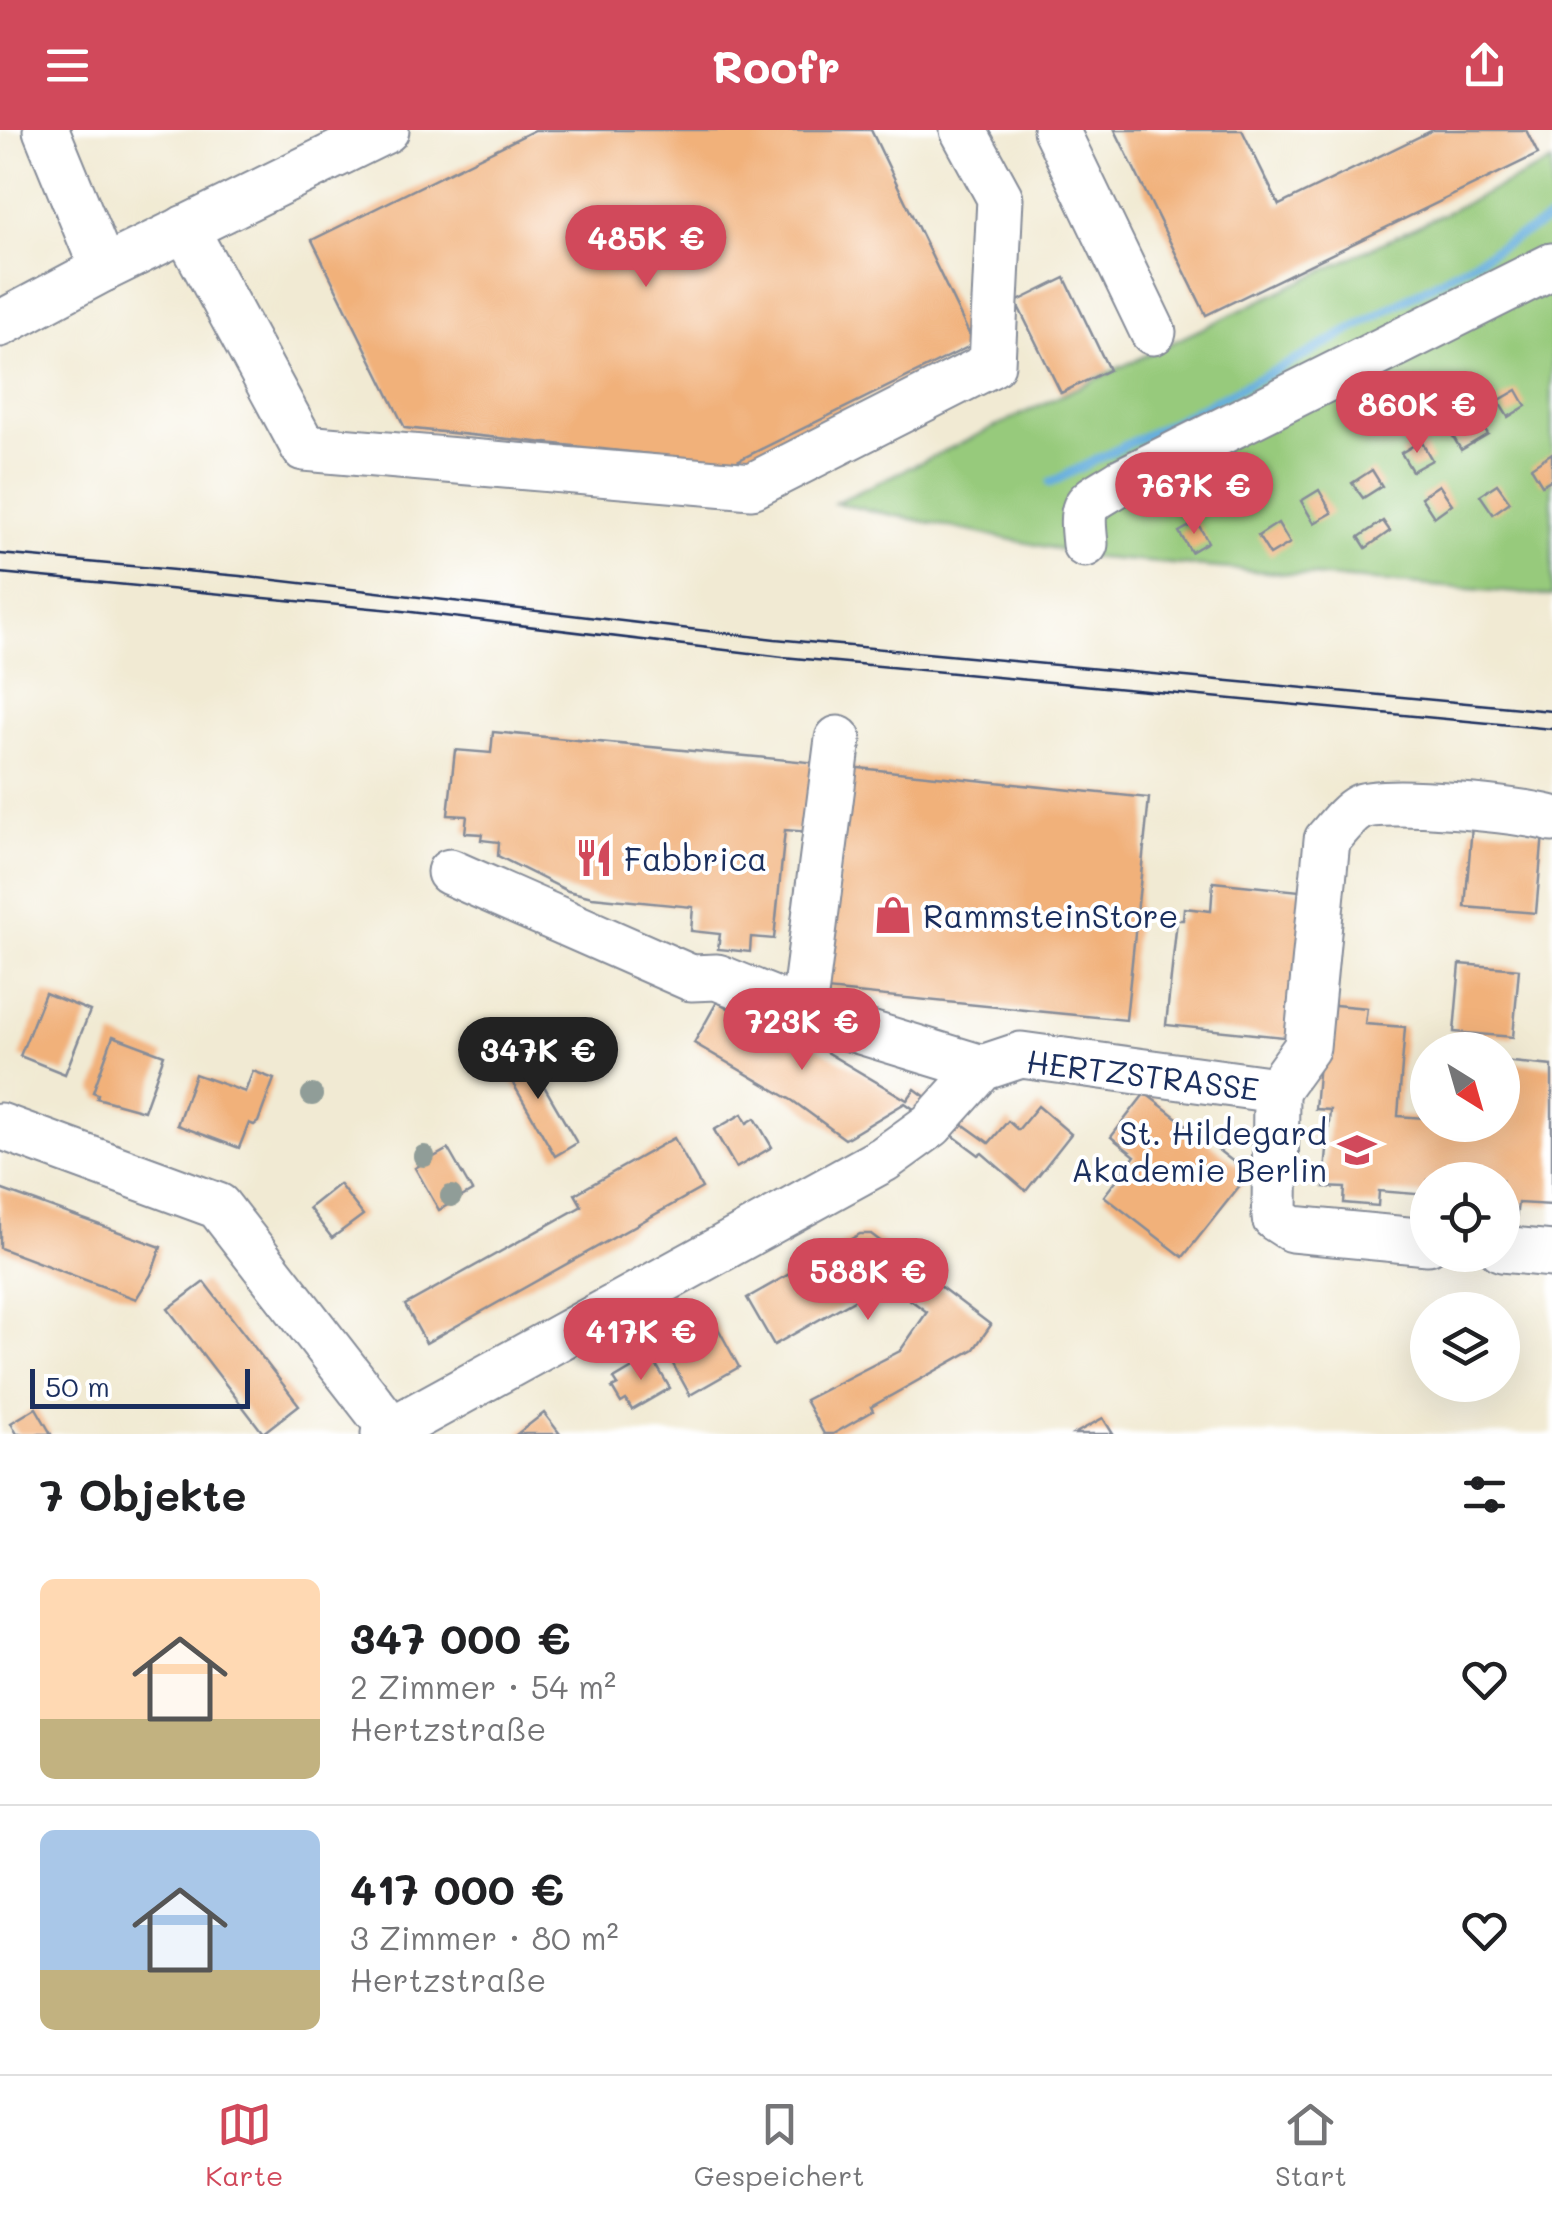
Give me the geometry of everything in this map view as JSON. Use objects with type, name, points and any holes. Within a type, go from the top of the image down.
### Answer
[{"type":"street","points":[[46,130],[103,269]]},
{"type":"street","points":[[0,324],[386,130]]},
{"type":"street","points":[[185,228],[304,448],[752,486],[992,364],[1000,198],[963,130]]},
{"type":"street","points":[[1056,130],[1153,332]]},
{"type":"street","points":[[1085,544],[1081,515],[1084,506],[1122,481],[1552,266]]},
{"type":"street","points":[[802,1011],[838,739]]},
{"type":"street","points":[[1276,1090],[1307,1047],[1327,840],[1346,818],[1362,805],[1390,803],[1466,807],[1552,819]]},
{"type":"street","points":[[450,872],[691,978],[717,977],[889,1042],[982,1068]]},
{"type":"street","name":"HERTZSTRASSE","points":[[391,1433],[882,1160],[931,1125],[982,1068],[1021,1055],[1276,1090],[1275,1218],[1292,1228],[1410,1240]]},
{"type":"street","points":[[0,1126],[218,1206],[391,1433]]},
{"type":"street","points":[[1520,1251],[1552,1254]]},
{"type":"green space","points":[[1552,162],[1552,596],[1099,558],[835,503]]},
{"type":"building","points":[[535,130],[871,130],[974,344],[733,463],[405,428],[312,240]]},
{"type":"building","points":[[1115,130],[1242,130],[1279,205],[1433,130],[1526,130],[1538,154],[1206,315]]},
{"type":"building","points":[[1065,278],[1109,370],[1061,393],[1016,302]]},
{"type":"building","points":[[1517,390],[1526,406],[1508,417],[1498,401]]},
{"type":"building","points":[[1475,413],[1488,434],[1461,450],[1448,428]]},
{"type":"building","points":[[1421,441],[1432,460],[1412,471],[1401,453]]},
{"type":"building","points":[[1552,453],[1552,479],[1542,485],[1531,467]]},
{"type":"building","points":[[1372,470],[1382,486],[1363,498],[1352,483]]},
{"type":"building","points":[[1497,484],[1510,502],[1493,514],[1480,495]]},
{"type":"building","points":[[1439,485],[1452,504],[1434,517],[1421,497]]},
{"type":"building","points":[[1319,490],[1332,513],[1314,523],[1301,501]]},
{"type":"building","points":[[1383,521],[1390,531],[1366,548],[1359,537]]},
{"type":"building","points":[[1197,522],[1208,542],[1191,552],[1179,532]]},
{"type":"building","points":[[1278,523],[1290,543],[1270,555],[1258,536]]},
{"type":"building","points":[[493,732],[819,763],[811,832],[785,830],[774,939],[751,937],[750,952],[718,949],[720,934],[691,931],[693,907],[568,891],[498,856],[499,842],[481,840],[482,834],[465,833],[467,816],[448,815],[455,750],[491,753]]},
{"type":"building","points":[[849,767],[1149,798],[1126,1020],[826,990]]},
{"type":"building","points":[[1472,826],[1543,833],[1536,913],[1465,907]]},
{"type":"building","points":[[1213,882],[1310,892],[1294,1038],[1166,1025],[1177,920],[1183,920],[1184,908],[1211,911]]},
{"type":"building","points":[[1460,964],[1519,969],[1513,1032],[1454,1032]]},
{"type":"building","points":[[45,993],[90,1011],[65,1074],[20,1056]]},
{"type":"building","points":[[717,1002],[774,1033],[782,1026],[907,1100],[915,1089],[934,1103],[924,1116],[905,1103],[845,1139],[793,1101],[694,1043]]},
{"type":"building","points":[[1324,1004],[1367,1008],[1365,1024],[1405,1027],[1398,1116],[1410,1117],[1410,1142],[1520,1142],[1520,1063],[1552,1066],[1552,1205],[1520,1203],[1520,1162],[1410,1162],[1410,1194],[1379,1191],[1378,1206],[1344,1203],[1345,1188],[1324,1187],[1330,1110],[1315,1109]]},
{"type":"building","points":[[113,1036],[164,1055],[144,1111],[97,1098],[98,1094],[93,1092]]},
{"type":"building","points":[[522,1048],[577,1143],[555,1156],[500,1061]]},
{"type":"building","points":[[253,1071],[274,1079],[258,1122],[249,1123],[239,1148],[177,1125],[195,1074],[245,1092]]},
{"type":"building","points":[[1145,1093],[1249,1174],[1183,1257],[1104,1196],[1135,1156],[1111,1137]]},
{"type":"building","points":[[1038,1106],[1071,1134],[1026,1191],[982,1153],[979,1155],[948,1132],[957,1120],[989,1143],[1008,1121],[1018,1130]]},
{"type":"building","points":[[742,1114],[747,1123],[755,1118],[772,1147],[736,1168],[714,1130]]},
{"type":"building","points":[[674,1138],[702,1188],[426,1343],[405,1305],[582,1206],[575,1194]]},
{"type":"building","points":[[448,1149],[472,1191],[439,1210],[415,1168]]},
{"type":"building","points":[[339,1184],[363,1215],[332,1238],[309,1208]]},
{"type":"building","points":[[0,1189],[161,1247],[151,1275],[136,1299],[0,1248]]},
{"type":"building","points":[[860,1234],[871,1234],[991,1325],[974,1349],[871,1407],[873,1411],[833,1434],[824,1434],[805,1400],[900,1351],[927,1312],[886,1282],[774,1345],[747,1298]]},
{"type":"building","points":[[204,1282],[299,1405],[263,1433],[168,1309]]},
{"type":"building","points":[[712,1317],[739,1367],[690,1395],[662,1344]]},
{"type":"building","points":[[649,1353],[670,1388],[632,1410],[626,1400],[621,1403],[612,1388],[618,1385],[614,1379]]},
{"type":"building","points":[[36,1408],[51,1434],[17,1434],[11,1423]]},
{"type":"building","points":[[544,1413],[560,1434],[517,1434]]},
{"type":"building","points":[[1103,1418],[1113,1434],[1074,1434],[1083,1429]]},
{"type":"waterway","points":[[1050,483],[1304,356],[1552,218]]},
{"type":"tram line","points":[[0,554],[240,576],[775,639],[1552,711]]},
{"type":"tram line","points":[[0,573],[403,611],[783,657],[1552,729]]},
{"type":"place","name":"Fabbrica","points":[[594,858]]},
{"type":"place","name":"RammsteinStore","points":[[893,915]]},
{"type":"place","name":"St. Hildegard Akademie Berlin","points":[[1357,1150]]}]
